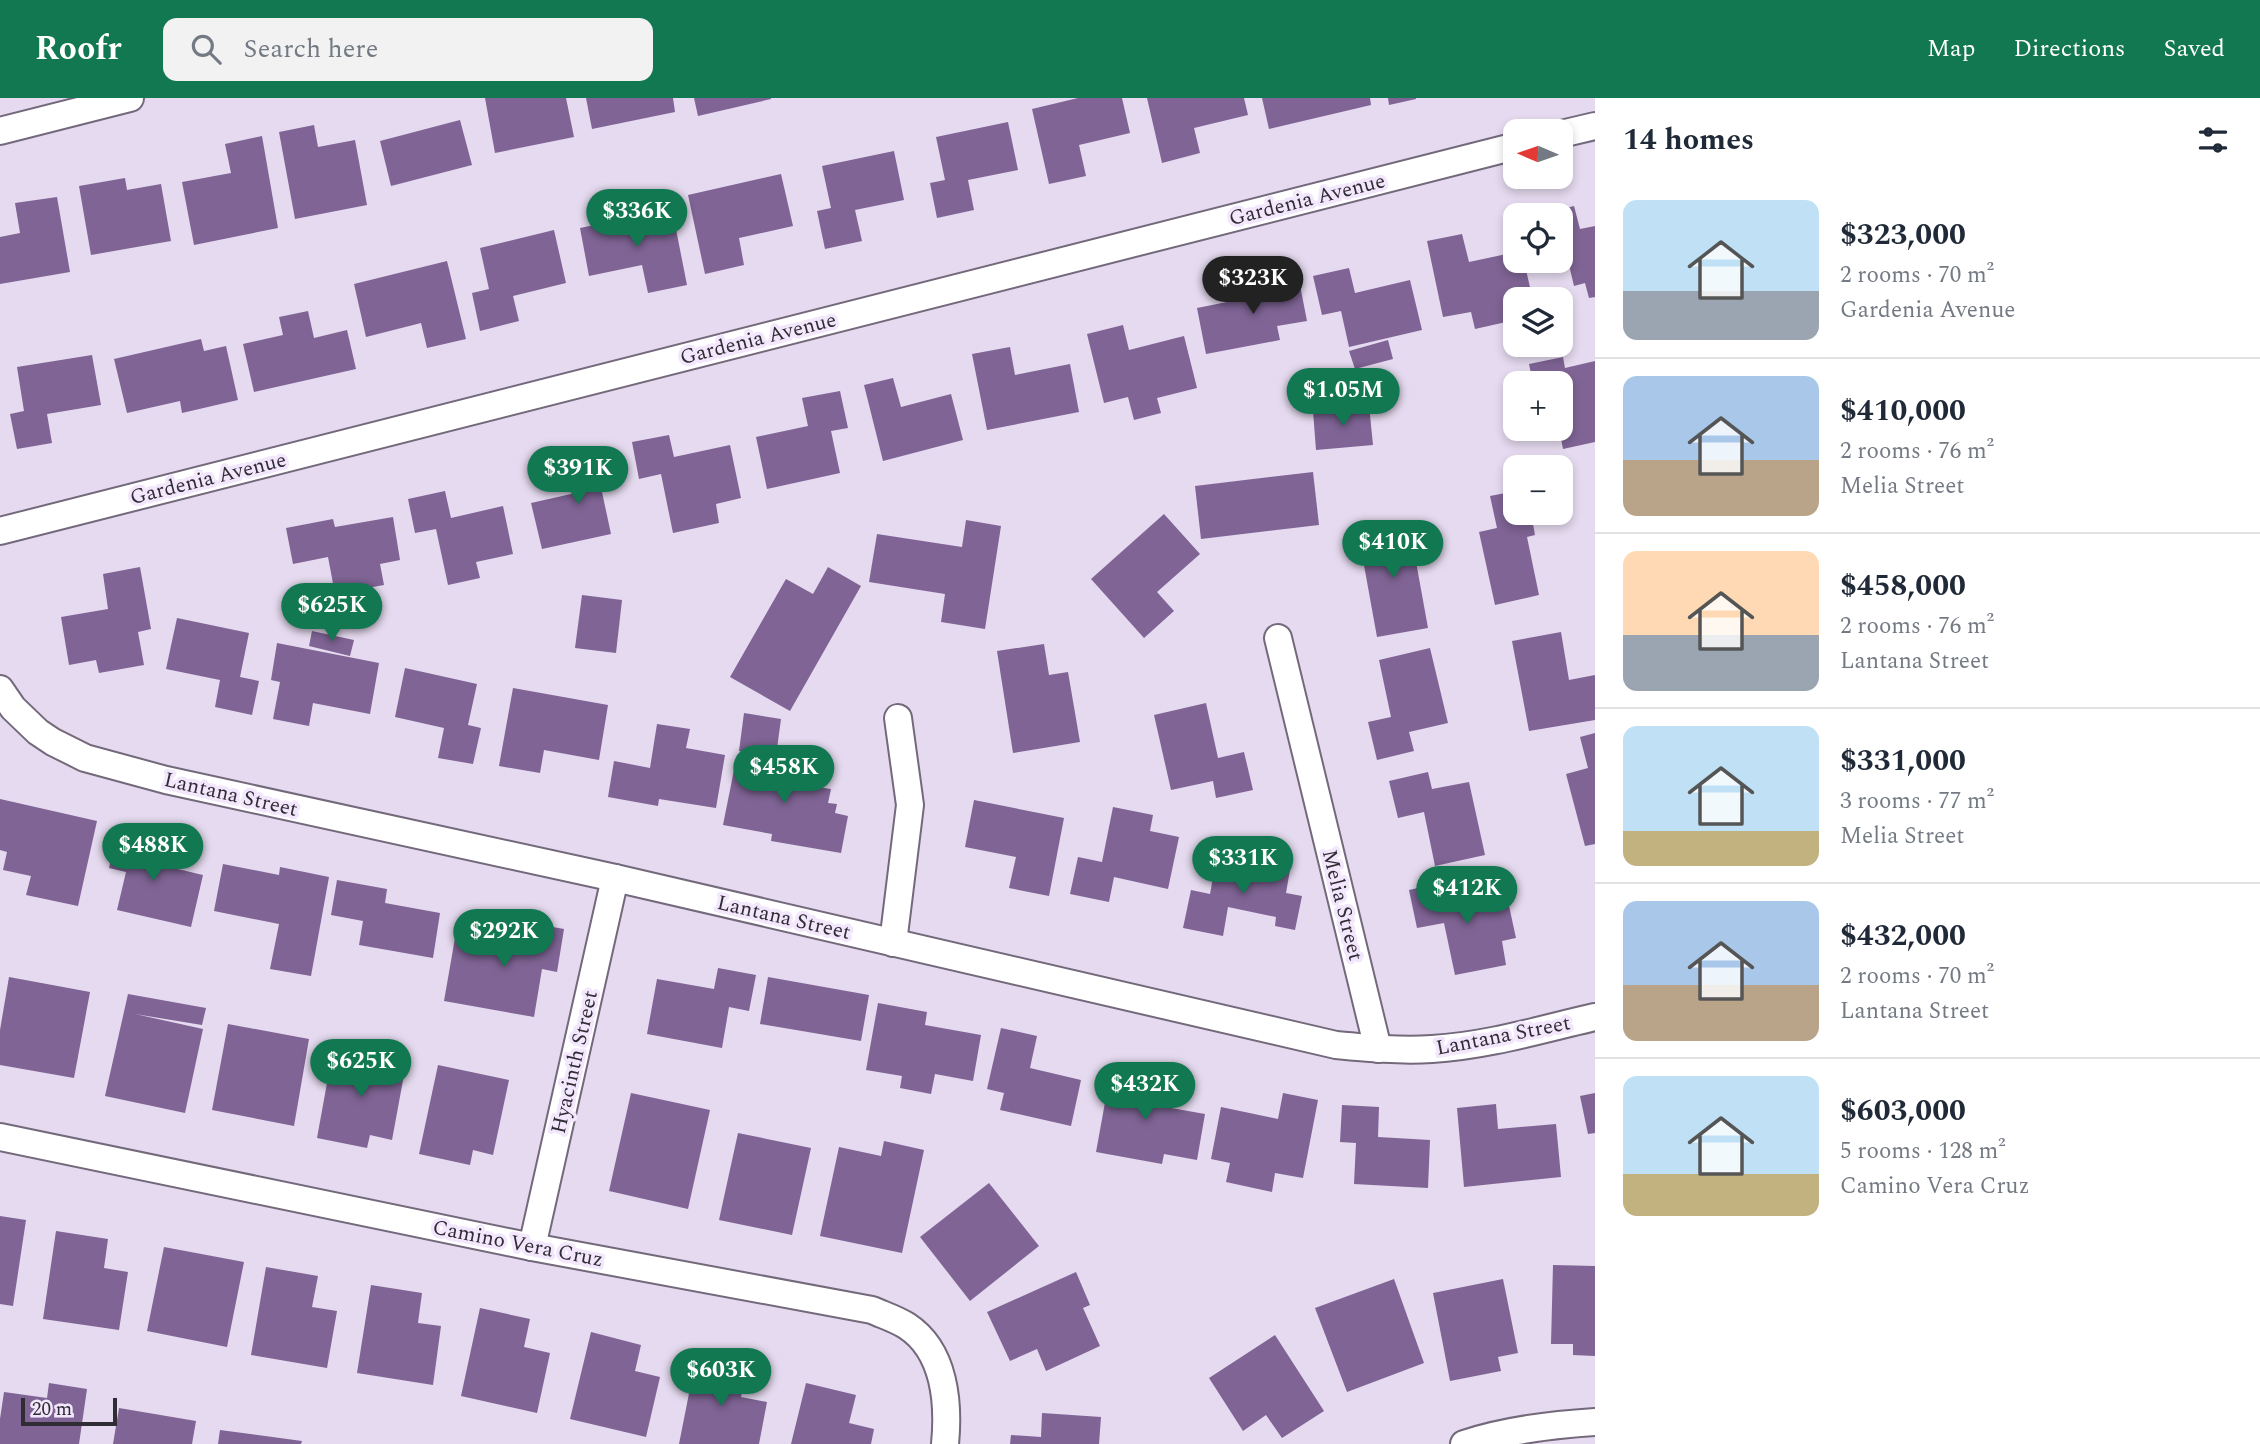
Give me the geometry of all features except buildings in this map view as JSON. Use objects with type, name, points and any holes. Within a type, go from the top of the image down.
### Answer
[{"type":"street","points":[[0,131],[131,98]]},
{"type":"street","points":[[1573,131],[1595,126]]},
{"type":"street","name":"Gardenia Avenue","points":[[0,531],[1503,149]]},
{"type":"street","name":"Melia Street","points":[[1278,638],[1378,1049]]},
{"type":"street","name":"Lantana Street","points":[[0,689],[13,708],[38,733],[52,742],[85,758],[166,780],[615,878],[1336,1045],[1378,1049],[1434,1049],[1490,1041],[1595,1017]]},
{"type":"street","points":[[893,943],[910,805],[898,718]]},
{"type":"street","name":"Hyacinth Street","points":[[532,1247],[615,878]]},
{"type":"street","name":"Camino Vera Cruz","points":[[0,1137],[532,1247],[872,1310],[908,1326],[925,1344],[937,1366],[945,1389],[948,1414],[945,1444]]},
{"type":"street","points":[[1464,1444],[1556,1424],[1595,1422]]}]
